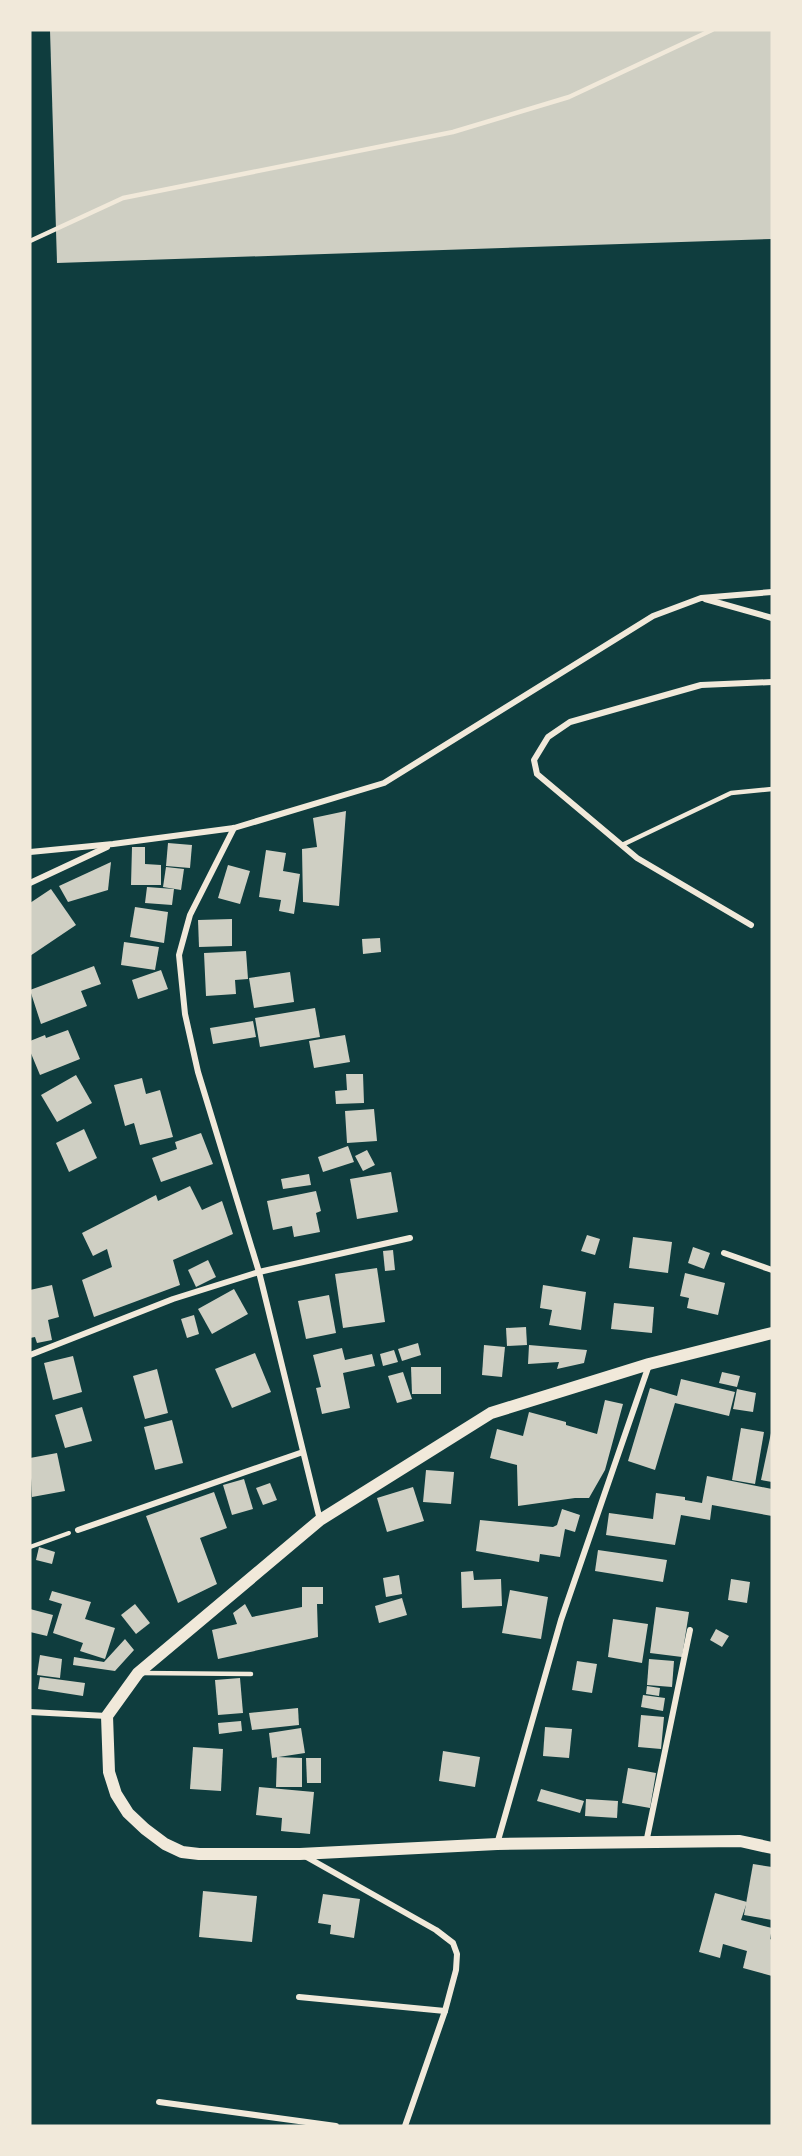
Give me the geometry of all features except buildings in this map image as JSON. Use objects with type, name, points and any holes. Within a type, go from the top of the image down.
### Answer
[{"type":"main road","points":[[772,1333],[649,1364],[491,1413],[320,1520],[138,1673],[107,1716],[109,1772],[116,1794],[128,1814],[144,1829],[165,1844],[182,1852],[300,1854],[497,1844],[740,1841],[772,1848]]},
{"type":"street","points":[[30,852],[234,828],[384,783],[653,616],[701,598],[772,592]]},
{"type":"street","points":[[701,598],[772,618]]},
{"type":"street","points":[[751,926],[638,858],[537,774],[534,760],[548,737],[570,722],[701,685],[772,682]]},
{"type":"street","points":[[234,828],[190,915],[179,955],[185,1014],[198,1072],[259,1272],[320,1520]]},
{"type":"street","points":[[30,883],[113,844]]},
{"type":"street","points":[[30,1355],[173,1299],[259,1272],[410,1238]]},
{"type":"street","points":[[724,1252],[772,1270]]},
{"type":"street","points":[[497,1844],[561,1620],[649,1364]]},
{"type":"street","points":[[78,1530],[303,1452]]},
{"type":"street","points":[[646,1843],[690,1630]]},
{"type":"street","points":[[30,1712],[107,1716]]},
{"type":"street","points":[[300,1854],[436,1930],[453,1943],[458,1954],[445,2011],[405,2126]]},
{"type":"street","points":[[299,1996],[445,2011]]},
{"type":"street","points":[[159,2102],[336,2126]]},
{"type":"lane","points":[[30,240],[123,198],[453,132],[559,100],[712,30]]},
{"type":"lane","points":[[622,845],[731,793],[772,789]]},
{"type":"lane","points":[[138,1673],[251,1674]]},
{"type":"path","points":[[30,1547],[78,1530]]}]
